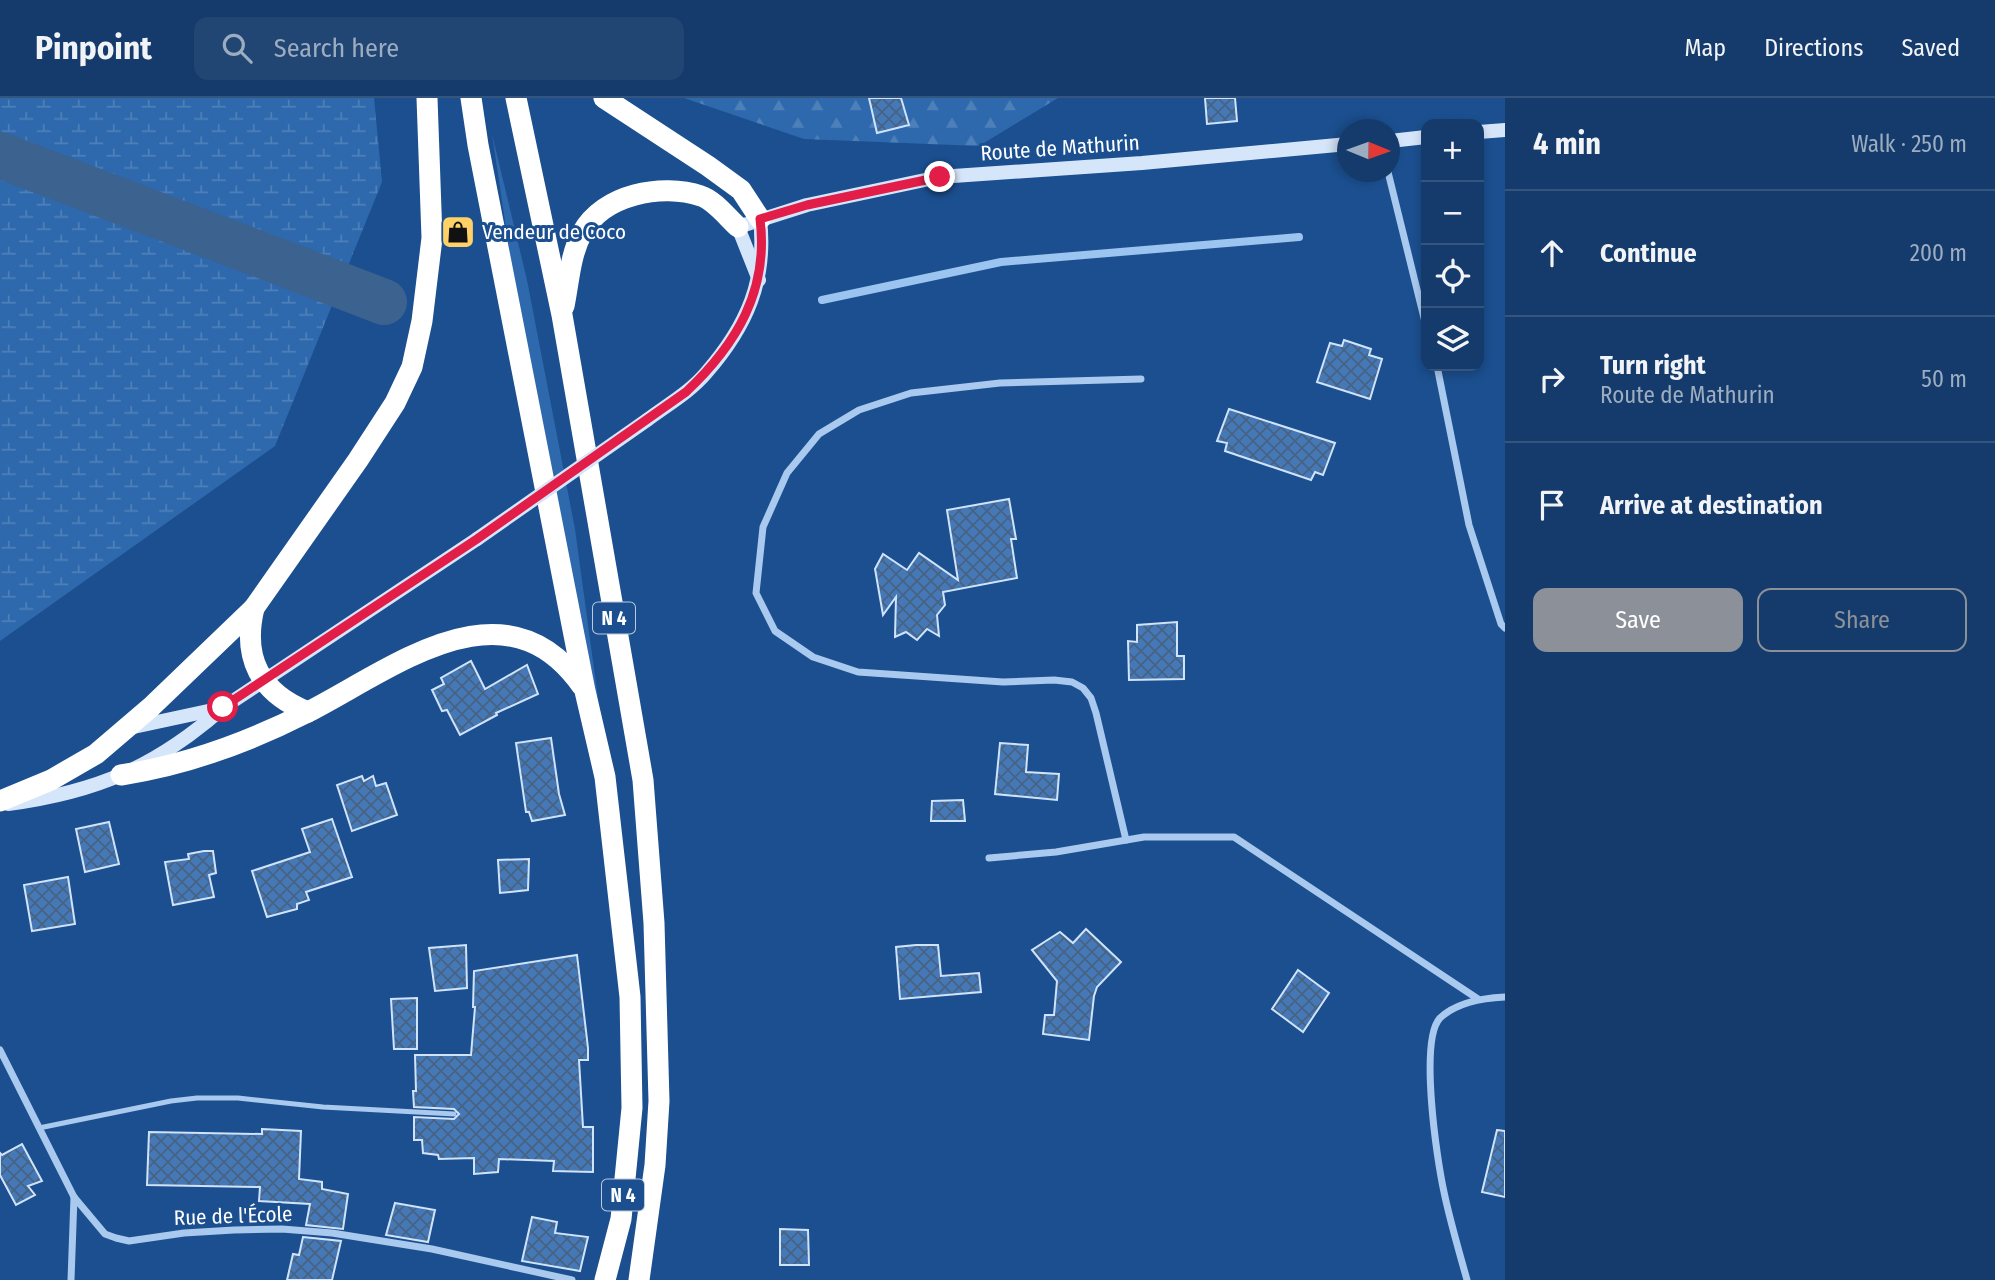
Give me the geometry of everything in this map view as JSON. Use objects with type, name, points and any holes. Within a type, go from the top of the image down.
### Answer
[{"type":"highway","points":[[0,803],[77,767],[128,728],[254,608],[395,403],[412,367],[422,321],[432,238],[427,98]]},
{"type":"highway","name":"N 4","points":[[471,98],[585,691],[605,777],[630,997],[632,1108],[621,1219],[606,1280]]},
{"type":"highway","name":"N 4","points":[[516,98],[562,315],[643,780],[658,1015],[659,1101],[655,1166],[639,1280]]},
{"type":"highway","points":[[604,98],[741,190],[760,219]]},
{"type":"highway","points":[[562,315],[575,248],[583,230],[597,215],[615,204],[643,193],[674,191],[704,197],[738,227]]},
{"type":"highway","points":[[254,608],[249,645],[254,663],[274,694],[290,705],[308,712]]},
{"type":"highway","points":[[121,775],[188,761],[252,737],[308,712],[396,664],[455,639],[484,634],[507,634],[529,639],[570,669],[585,691]]},
{"type":"main road","points":[[1484,132],[1505,130]]},
{"type":"main road","points":[[1400,140],[1421,138]]},
{"type":"main road","name":"Route de Mathurin","points":[[738,227],[807,205],[940,177],[1142,163],[1337,145]]},
{"type":"main road","points":[[0,803],[46,799],[99,785],[177,746],[223,707],[477,539],[686,392],[706,373],[747,313],[759,280],[763,241],[760,219]]},
{"type":"main road","points":[[738,227],[759,280]]},
{"type":"main road","points":[[128,728],[223,707]]},
{"type":"street","points":[[1390,182],[1422,308]]},
{"type":"street","points":[[1438,371],[1469,525],[1501,624],[1505,628]]},
{"type":"street","points":[[1126,840],[1096,713],[1091,698],[1083,688],[1072,682],[1054,680],[1003,682],[858,672],[813,657],[775,631],[755,593],[763,527],[787,473],[819,434],[859,410],[911,393],[1000,383],[1141,379]]},
{"type":"street","points":[[989,858],[1056,852],[1144,837],[1234,837],[1478,999]]},
{"type":"street","points":[[1467,1280],[1444,1192],[1435,1137],[1431,1083],[1433,1031],[1440,1018],[1478,999],[1505,997]]},
{"type":"street","name":"Rue de l'École","points":[[0,1050],[74,1197],[105,1234],[129,1241],[184,1233],[234,1230],[282,1229],[332,1233],[432,1249],[572,1280]]},
{"type":"street","points":[[71,1280],[74,1197]]},
{"type":"lane","points":[[39,1128],[197,1098],[238,1098],[323,1108],[454,1114]]},
{"type":"green space","points":[[0,98],[374,98],[382,182],[275,446],[0,641]]},
{"type":"green space","points":[[684,98],[1058,98],[979,146],[804,139]]},
{"type":"green space","points":[[492,134],[527,280],[575,529],[601,720],[521,329]]},
{"type":"building","points":[[869,98],[901,98],[909,125],[877,133]]},
{"type":"building","points":[[1205,98],[1235,98],[1237,121],[1207,124]]},
{"type":"building","points":[[1344,340],[1371,349],[1369,355],[1382,359],[1370,399],[1317,382],[1330,343],[1342,346]]},
{"type":"building","points":[[1229,409],[1335,443],[1323,475],[1315,472],[1311,480],[1225,451],[1227,443],[1217,441]]},
{"type":"building","points":[[1009,499],[1016,539],[1011,539],[1017,578],[943,592],[945,605],[937,615],[939,636],[927,629],[917,640],[906,632],[895,637],[896,597],[883,615],[875,569],[883,554],[907,570],[919,553],[958,580],[947,510]]},
{"type":"building","points":[[1177,622],[1177,656],[1184,656],[1184,679],[1129,680],[1128,641],[1137,642],[1137,625]]},
{"type":"building","points":[[471,661],[485,689],[527,665],[538,694],[496,713],[497,715],[460,735],[447,710],[442,711],[432,690],[444,684],[441,678]]},
{"type":"building","points":[[551,738],[559,794],[565,815],[532,821],[529,812],[526,812],[516,743]]},
{"type":"building","points":[[1000,743],[1028,745],[1026,772],[1059,774],[1057,800],[995,794]]},
{"type":"building","points":[[362,776],[364,781],[373,776],[376,786],[386,783],[397,815],[352,831],[337,785]]},
{"type":"building","points":[[963,800],[965,821],[931,821],[932,801]]},
{"type":"building","points":[[332,819],[352,877],[306,892],[309,900],[297,904],[297,909],[267,917],[252,871],[310,852],[302,829]]},
{"type":"building","points":[[109,822],[119,864],[85,872],[76,829]]},
{"type":"building","points":[[213,851],[216,873],[209,875],[214,897],[173,905],[165,862],[189,859],[188,854]]},
{"type":"building","points":[[529,859],[528,890],[500,893],[498,860]]},
{"type":"building","points":[[68,877],[75,924],[32,931],[24,885]]},
{"type":"building","points":[[1086,929],[1121,962],[1097,987],[1089,1040],[1043,1034],[1045,1015],[1054,1015],[1057,981],[1032,950],[1060,932],[1073,943]]},
{"type":"building","points":[[466,945],[467,988],[435,991],[429,948]]},
{"type":"building","points":[[938,945],[941,976],[979,973],[981,992],[900,999],[896,947]]},
{"type":"building","points":[[577,955],[588,1048],[588,1060],[579,1060],[583,1127],[593,1127],[593,1172],[553,1171],[554,1161],[499,1159],[498,1172],[474,1174],[474,1158],[439,1159],[438,1155],[423,1153],[422,1140],[414,1140],[414,1117],[454,1119],[459,1114],[454,1109],[414,1107],[415,1055],[471,1055],[475,1007],[474,971]]},
{"type":"building","points":[[1298,970],[1329,993],[1303,1032],[1272,1009]]},
{"type":"building","points":[[417,998],[417,1049],[394,1049],[391,999]]},
{"type":"building","points":[[262,1129],[301,1131],[299,1179],[322,1182],[322,1189],[348,1194],[343,1229],[306,1225],[310,1204],[259,1201],[260,1187],[147,1185],[149,1132],[262,1134]]},
{"type":"building","points":[[1497,1130],[1505,1131],[1505,1197],[1482,1192]]},
{"type":"building","points":[[22,1144],[42,1181],[28,1186],[35,1195],[16,1205],[0,1175],[0,1153],[2,1155]]},
{"type":"building","points":[[395,1203],[435,1210],[428,1242],[386,1235]]},
{"type":"building","points":[[532,1217],[557,1222],[555,1233],[588,1237],[580,1271],[522,1261]]},
{"type":"building","points":[[780,1229],[808,1230],[809,1265],[780,1265]]},
{"type":"building","points":[[303,1237],[341,1241],[332,1280],[287,1280],[293,1254],[299,1255]]},
{"type":"waterway","points":[[0,155],[384,302]]},
{"type":"waterway","points":[[822,300],[1001,262],[1299,237]]},
{"type":"place","name":"Vendeur de Coco","points":[[458,232]]},
{"type":"route","points":[[223,707],[477,539],[686,392],[706,373],[747,313],[759,280],[763,241],[760,219],[807,205],[940,177]]}]
